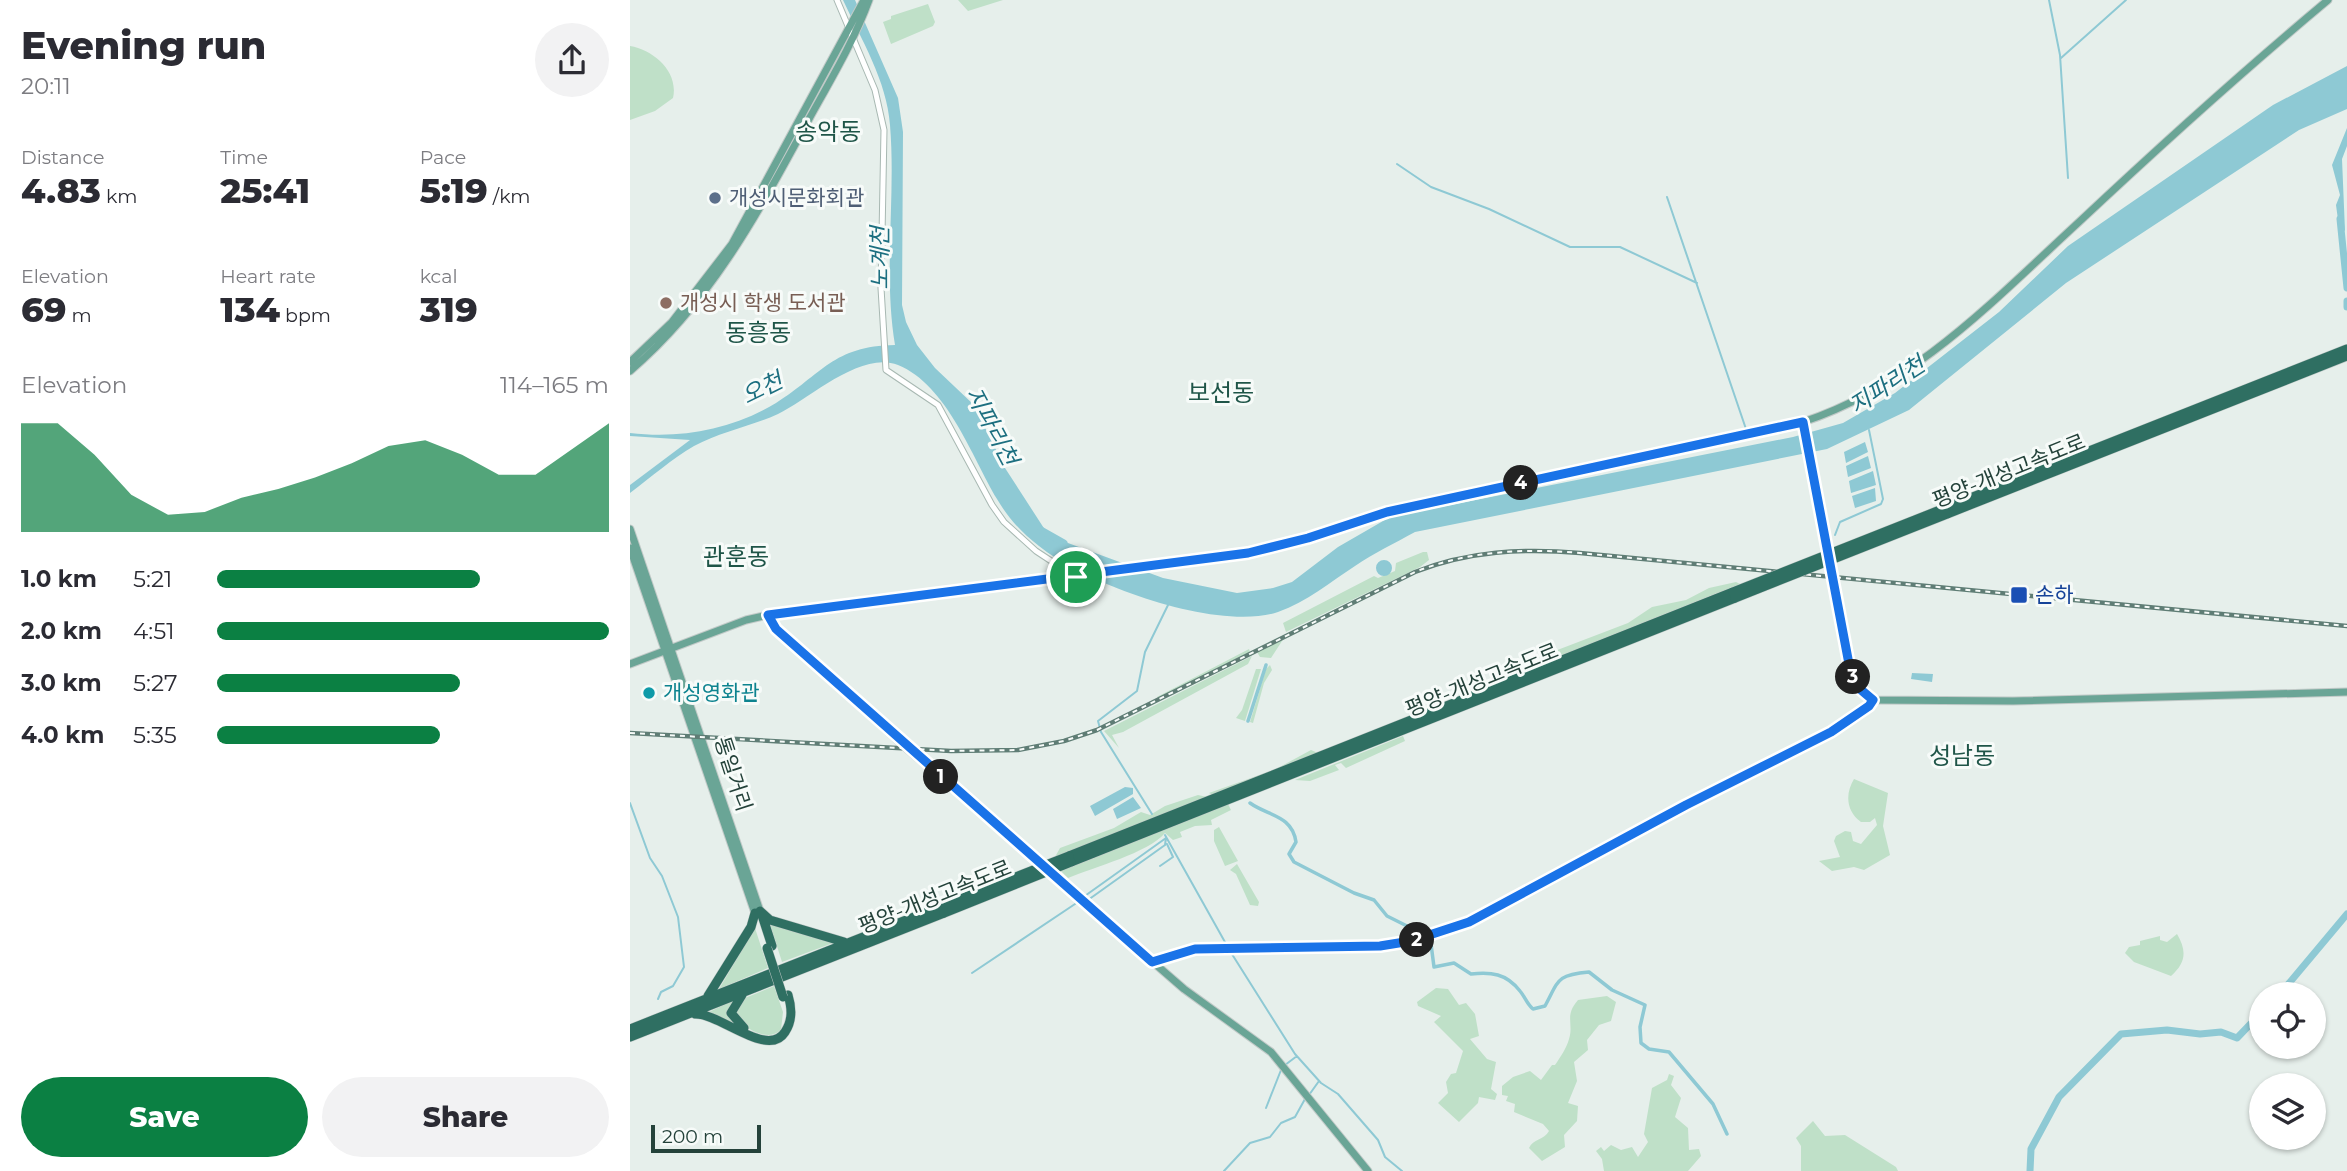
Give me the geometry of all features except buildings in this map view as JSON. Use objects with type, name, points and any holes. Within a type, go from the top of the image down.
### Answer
[{"type":"highway","name":"평양-개성고속도로","points":[[630,1037],[943,909],[2347,349]]},
{"type":"highway","name":"평양-개성고속도로","points":[[1946,511],[2347,356]]},
{"type":"highway","name":"평양-개성고속도로","points":[[630,1029],[846,942],[943,909]]},
{"type":"highway","points":[[757,912],[771,920],[846,942]]},
{"type":"highway","points":[[690,1014],[710,1015],[755,1039],[774,1041],[783,1035],[790,1023],[785,996],[757,912]]},
{"type":"highway","points":[[706,998],[751,927],[757,912]]},
{"type":"highway","points":[[746,991],[733,1006],[732,1016],[742,1027],[766,1038],[778,1036],[784,1028],[787,1014],[785,996]]},
{"type":"main road","points":[[630,370],[677,325],[738,247],[869,0]]},
{"type":"main road","points":[[630,664],[746,620],[768,615],[1088,576],[1248,553],[1308,538],[1387,512],[1803,422],[1864,397],[1939,348],[2026,274],[2132,173],[2328,0]]},
{"type":"main road","points":[[630,362],[672,322],[732,244],[853,30]]},
{"type":"main road","points":[[1803,422],[1849,664],[1860,689],[1873,700],[2013,701],[2347,692]]},
{"type":"main road","name":"통일거리","points":[[630,529],[757,912]]},
{"type":"main road","name":"통일거리","points":[[630,548],[669,650]]},
{"type":"main road","points":[[768,615],[776,629],[905,747],[1152,962],[1197,1000],[1262,1044],[1309,1095],[1368,1171]]},
{"type":"street","points":[[837,0],[853,30],[875,90],[884,130],[881,288],[884,365],[893,376],[912,384],[938,405],[1004,522],[1021,539],[1076,577]]},
{"type":"street","points":[[1152,962],[1195,949],[1380,946],[1426,937],[1469,922],[1686,805],[1831,732],[1860,715],[1873,700]]},
{"type":"green space","points":[[958,0],[1003,0],[968,11]]},
{"type":"green space","points":[[928,4],[935,22],[933,26],[891,44],[883,22],[891,19],[891,16]]},
{"type":"green space","points":[[630,46],[656,57],[668,71],[674,88],[673,98],[655,111],[630,120]]},
{"type":"green space","points":[[1427,552],[1429,560],[1420,567],[1286,632],[1283,623],[1374,576],[1378,578],[1395,571],[1396,563]]},
{"type":"green space","points":[[1736,582],[1740,584],[1487,685],[1495,677],[1521,664],[1628,623],[1652,607],[1686,600],[1709,588]]},
{"type":"green space","points":[[1284,638],[1271,658],[1260,657],[1257,652]]},
{"type":"green space","points":[[1249,649],[1250,652],[1159,700],[1157,697]]},
{"type":"green space","points":[[1252,656],[1248,664],[1123,732],[1112,735],[1119,748],[1104,731]]},
{"type":"green space","points":[[1270,665],[1272,670],[1264,683],[1253,723],[1250,722],[1266,669]]},
{"type":"green space","points":[[1256,669],[1261,669],[1245,721],[1236,718],[1242,710]]},
{"type":"green space","points":[[1403,736],[1405,741],[1346,768],[1341,763],[1335,765],[1339,770],[1310,781],[1295,780]]},
{"type":"green space","points":[[1311,750],[1318,753],[1213,795],[1209,793],[1276,769]]},
{"type":"green space","points":[[1854,779],[1888,793],[1883,826],[1890,855],[1864,870],[1854,867],[1832,871],[1819,861],[1840,857],[1834,841],[1836,836],[1845,831],[1851,832],[1853,841],[1861,844],[1877,825],[1875,818],[1870,822],[1861,822],[1852,813],[1848,796]]},
{"type":"green space","points":[[1198,795],[1207,797],[1055,857],[1060,848],[1114,828],[1141,812],[1150,815],[1165,806]]},
{"type":"green space","points":[[1228,804],[1231,810],[1211,820],[1212,825],[1195,826],[1180,832],[1182,837],[1173,840],[1165,833],[1134,853],[1068,878],[1061,871]]},
{"type":"green space","points":[[1219,827],[1238,861],[1225,866],[1214,841],[1214,830]]},
{"type":"green space","points":[[1237,864],[1259,902],[1258,906],[1250,905],[1236,874],[1230,870]]},
{"type":"green space","points":[[769,921],[833,943],[782,962]]},
{"type":"green space","points":[[755,928],[768,968],[719,989]]},
{"type":"green space","points":[[2177,934],[2183,956],[2180,966],[2171,976],[2134,962],[2125,953],[2129,947],[2140,945],[2140,941],[2160,936],[2160,940],[2167,942]]},
{"type":"green space","points":[[774,986],[783,1012],[781,1030],[765,1035],[753,1031],[737,1020],[735,1007],[745,998]]},
{"type":"green space","points":[[1436,988],[1448,989],[1459,1005],[1466,1003],[1475,1014],[1479,1036],[1470,1039],[1487,1059],[1496,1062],[1491,1089],[1497,1094],[1495,1100],[1479,1097],[1478,1103],[1459,1122],[1438,1103],[1448,1093],[1446,1082],[1451,1074],[1456,1073],[1463,1051],[1434,1022],[1441,1016],[1418,1006],[1417,1002]]},
{"type":"green space","points":[[1607,996],[1616,1002],[1611,1021],[1599,1025],[1587,1040],[1588,1050],[1574,1062],[1577,1081],[1568,1103],[1578,1106],[1577,1121],[1564,1135],[1565,1147],[1542,1161],[1529,1148],[1549,1131],[1543,1124],[1514,1112],[1515,1104],[1506,1101],[1508,1096],[1502,1095],[1502,1086],[1513,1077],[1530,1071],[1541,1080],[1552,1065],[1555,1065],[1567,1045],[1570,1015],[1578,1000]]},
{"type":"green space","points":[[730,1002],[732,1023],[709,1012]]},
{"type":"green space","points":[[1669,1074],[1674,1076],[1671,1085],[1681,1098],[1675,1117],[1688,1128],[1689,1150],[1699,1149],[1701,1156],[1688,1171],[1604,1171],[1602,1159],[1596,1151],[1601,1147],[1604,1151],[1611,1145],[1621,1150],[1632,1147],[1638,1157],[1648,1142],[1644,1134],[1652,1088],[1667,1080]]},
{"type":"green space","points":[[1813,1121],[1825,1136],[1845,1135],[1896,1167],[1898,1171],[1801,1171],[1801,1146],[1796,1138]]},
{"type":"water","points":[[843,0],[855,0],[898,98],[903,132],[902,305],[906,322],[917,345],[935,368],[974,405],[1005,468],[1049,536],[1163,578],[1237,593],[1273,588],[1292,582],[1338,547],[1390,517],[1793,437],[1843,423],[1895,393],[1999,312],[2068,246],[2273,105],[2347,66],[2347,109],[2299,130],[2066,283],[1909,410],[1827,449],[1415,532],[1289,608],[1252,617],[1222,616],[1154,601],[1120,589],[1088,576],[1039,546],[1016,525],[1001,506],[968,443],[931,388],[898,365],[883,362],[852,370],[778,414],[694,446],[630,493],[630,485],[690,440],[630,436],[630,433],[668,435],[724,426],[776,403],[842,356],[857,350],[895,345],[890,290],[892,180],[888,109],[879,76]]},
{"type":"water","points":[[2347,128],[2347,146],[2342,159],[2345,231],[2339,227],[2336,205],[2340,195],[2332,165]]},
{"type":"water","points":[[1865,442],[1868,452],[1846,463],[1844,452]]},
{"type":"water","points":[[1868,456],[1871,468],[1848,477],[1846,466]]},
{"type":"water","points":[[1873,471],[1876,485],[1851,493],[1849,481]]},
{"type":"water","points":[[1875,488],[1876,501],[1855,508],[1852,496]]},
{"type":"water","points":[[1381,560],[1387,560],[1392,568],[1390,574],[1381,576],[1376,571],[1376,565]]},
{"type":"water","points":[[1912,673],[1933,674],[1932,682],[1911,679]]},
{"type":"water","points":[[1125,787],[1133,788],[1133,794],[1095,816],[1090,806]]},
{"type":"water","points":[[1133,797],[1141,808],[1117,819],[1113,809]]},
{"type":"waterway","points":[[2049,0],[2060,55],[2068,178]]},
{"type":"waterway","points":[[2061,58],[2126,0]]},
{"type":"waterway","points":[[1397,164],[1431,187],[1489,209],[1570,247],[1620,247],[1697,283]]},
{"type":"waterway","points":[[1667,197],[1746,429]]},
{"type":"waterway","points":[[2340,219],[2347,288]]},
{"type":"waterway","points":[[2347,301],[2347,307]]},
{"type":"waterway","points":[[1835,535],[1840,522],[1881,504],[1883,499],[1869,430]]},
{"type":"waterway","name":"지파리천","points":[[1041,530],[1064,543]]},
{"type":"waterway","points":[[1152,814],[1101,732],[1098,721],[1137,691],[1145,652],[1169,603]]},
{"type":"waterway","points":[[1248,721],[1266,665]]},
{"type":"waterway","points":[[630,803],[650,858],[662,876],[678,917],[684,967],[673,986],[661,992],[658,999]]},
{"type":"waterway","points":[[1250,803],[1290,826],[1296,842],[1289,854],[1294,862],[1354,893],[1374,900],[1387,916],[1425,935],[1431,944],[1434,967],[1454,963],[1471,974],[1485,973],[1504,977],[1515,985],[1533,1009],[1545,1006],[1556,985],[1564,977],[1589,972],[1612,990],[1645,1005],[1640,1027],[1641,1043],[1649,1049],[1669,1052],[1713,1104],[1727,1134]]},
{"type":"waterway","points":[[1165,835],[1230,951],[1295,1054],[1321,1083],[1338,1094],[1378,1140],[1385,1157],[1402,1171]]},
{"type":"waterway","points":[[1082,898],[1166,838]]},
{"type":"waterway","points":[[1088,900],[1165,845],[1166,838]]},
{"type":"waterway","points":[[1160,866],[1173,857],[1167,844]]},
{"type":"waterway","points":[[972,973],[1078,902]]},
{"type":"waterway","points":[[2290,982],[2347,914]]},
{"type":"waterway","points":[[2030,1171],[2031,1149],[2059,1097],[2121,1034],[2167,1030],[2200,1034],[2221,1032],[2237,1038],[2249,1026]]},
{"type":"waterway","points":[[1285,1065],[1297,1056]]},
{"type":"waterway","points":[[1266,1108],[1281,1070]]},
{"type":"waterway","points":[[1309,1095],[1319,1081]]},
{"type":"waterway","points":[[1224,1171],[1250,1143],[1270,1137],[1281,1123],[1295,1117],[1305,1099]]},
{"type":"railway","points":[[630,733],[951,751],[1018,750],[1064,741],[1097,730],[1415,572],[1455,559],[1517,551],[1580,553],[2347,626]]},
{"type":"place","name":"개성시문화회관","points":[[715,198]]},
{"type":"place","name":"개성시 학생 도서관","points":[[666,303]]},
{"type":"place","name":"손하","points":[[2019,595]]},
{"type":"place","name":"개성영화관","points":[[649,693]]},
{"type":"district","name":"송악동","points":[[828,132]]},
{"type":"district","name":"동흥동","points":[[758,333]]},
{"type":"district","name":"보선동","points":[[1221,393]]},
{"type":"district","name":"관훈동","points":[[736,557]]},
{"type":"district","name":"성남동","points":[[1962,756]]},
{"type":"route","points":[[1803,422],[1849,664],[1860,689],[1873,700],[1860,715],[1831,732],[1686,805],[1469,922],[1411,941],[1380,946],[1195,949],[1161,957],[1152,962],[854,701],[776,629],[768,615],[1076,577],[1248,553],[1308,538],[1387,512],[1803,422]]},
{"type":"water label","name":"노계천","points":[[880,258]]},
{"type":"water label","name":"오천","points":[[762,388]]}]
